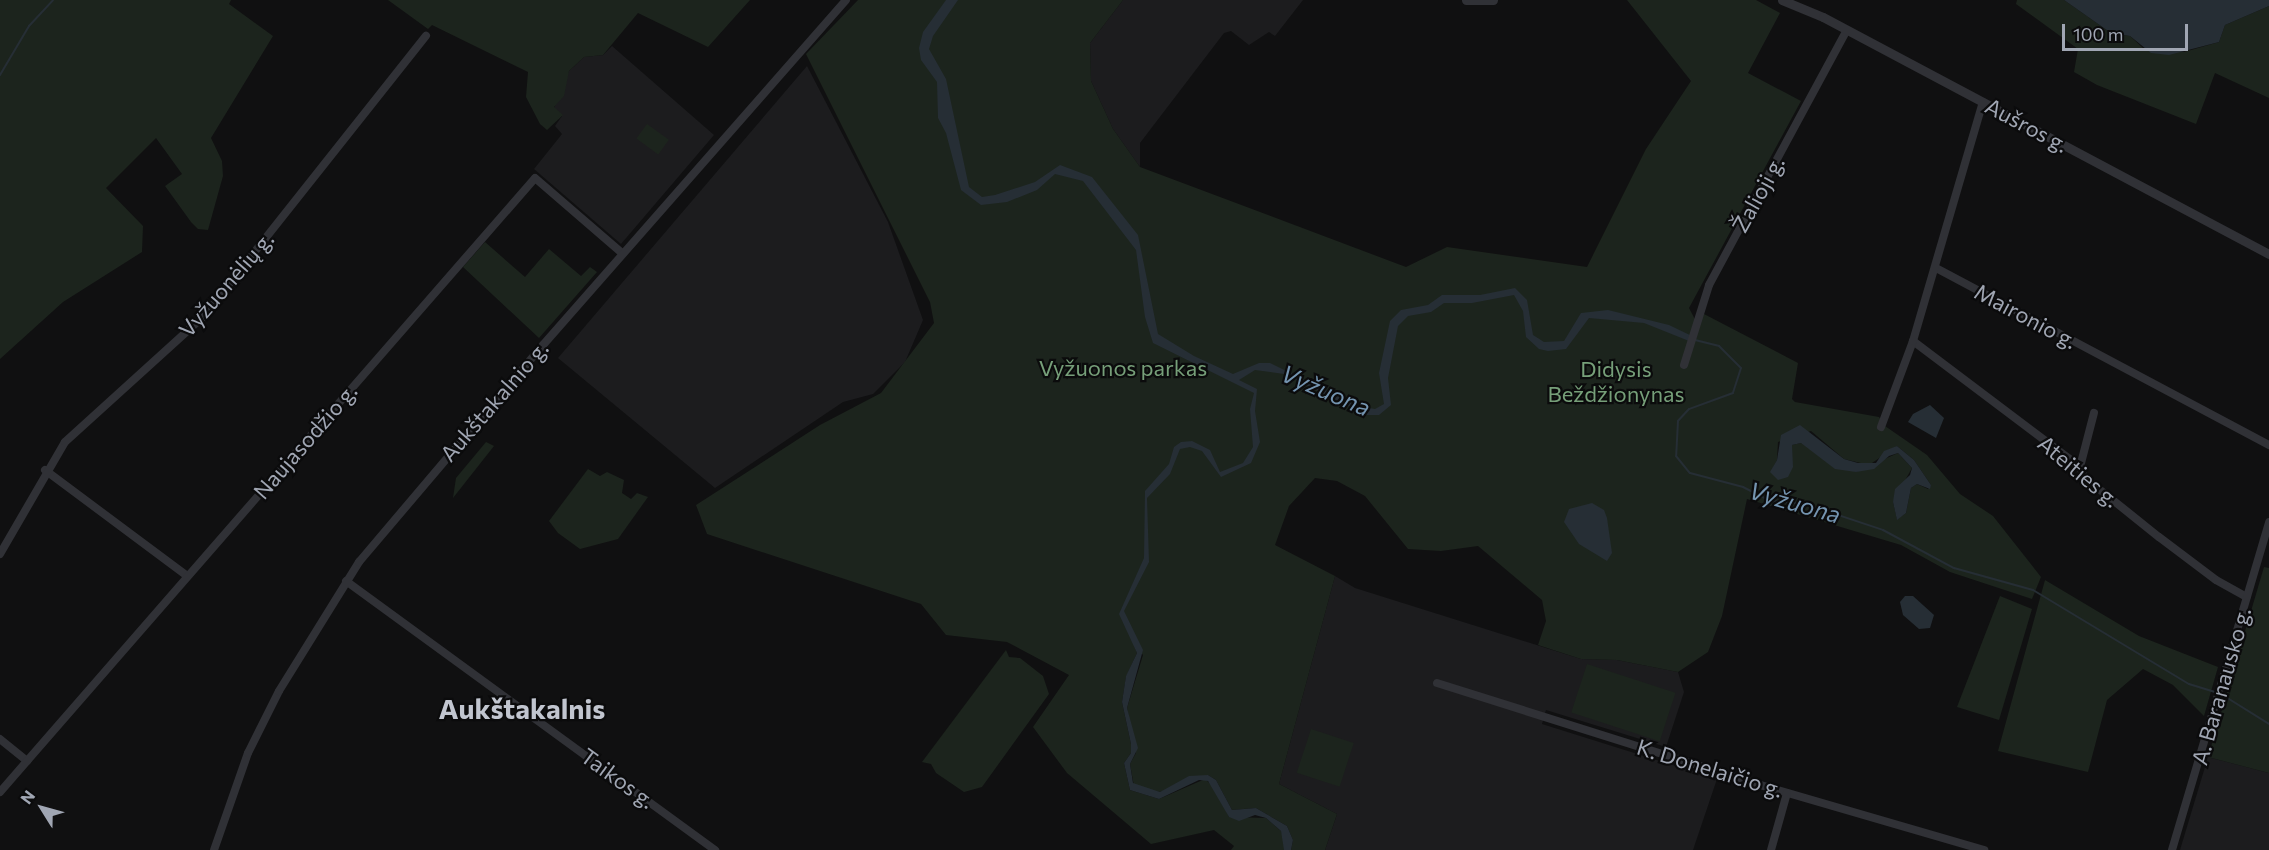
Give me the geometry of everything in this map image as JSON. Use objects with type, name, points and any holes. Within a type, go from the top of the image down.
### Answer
[{"type":"street","name":"Aukštakalnio g.","points":[[214,850],[248,753],[279,691],[346,581],[416,492],[622,253],[846,0]]},
{"type":"street","points":[[1466,0],[1493,0]]},
{"type":"street","name":"Aušros g.","points":[[1782,0],[1848,30],[2269,254]]},
{"type":"street","name":"Žalioji g.","points":[[1684,365],[1709,285],[1848,30]]},
{"type":"street","name":"Vyžuonėlių g.","points":[[0,554],[45,470],[73,433],[203,317],[426,36]]},
{"type":"street","points":[[1881,427],[1914,341],[1983,102]]},
{"type":"street","name":"Naujasodžio g.","points":[[0,792],[535,178],[622,253]]},
{"type":"street","name":"Maironio g.","points":[[1936,268],[2269,445]]},
{"type":"street","name":"Ateities g.","points":[[1914,341],[2080,467],[2084,477],[2159,537],[2216,580],[2247,597]]},
{"type":"street","points":[[2080,467],[2094,413]]},
{"type":"street","points":[[45,470],[187,576]]},
{"type":"street","name":"A. Baranausko g.","points":[[2172,850],[2269,522]]},
{"type":"street","name":"Taikos g.","points":[[346,581],[715,850]]},
{"type":"street","name":"K. Donelaičio g.","points":[[1437,683],[1787,793],[1968,848],[1984,850]]},
{"type":"street","points":[[0,739],[27,761]]},
{"type":"street","points":[[1771,850],[1787,793]]},
{"type":"shaded area","points":[[946,0],[958,0],[933,36],[929,49],[946,79],[969,187],[982,197],[995,195],[1035,182],[1060,165],[1092,177],[1138,235],[1158,334],[1194,356],[1233,374],[1259,363],[1270,363],[1358,406],[1375,409],[1384,404],[1379,373],[1390,321],[1401,310],[1428,305],[1442,295],[1480,295],[1515,288],[1527,300],[1533,335],[1544,342],[1564,341],[1581,313],[1608,310],[1669,325],[1696,338],[1694,343],[1644,323],[1589,318],[1566,349],[1548,351],[1539,349],[1526,337],[1523,311],[1514,295],[1472,303],[1444,303],[1431,312],[1408,316],[1398,326],[1388,378],[1391,405],[1379,415],[1366,415],[1284,374],[1255,370],[1239,380],[1257,389],[1255,411],[1260,442],[1251,463],[1221,477],[1202,451],[1190,447],[1180,449],[1170,474],[1147,498],[1149,562],[1124,611],[1143,650],[1127,708],[1138,748],[1130,764],[1133,783],[1160,792],[1189,776],[1208,775],[1216,780],[1232,810],[1256,808],[1287,826],[1293,840],[1291,850],[1284,850],[1281,831],[1266,818],[1255,815],[1239,821],[1229,817],[1208,781],[1199,780],[1159,799],[1130,790],[1124,763],[1131,753],[1131,744],[1122,702],[1126,676],[1137,653],[1119,614],[1144,558],[1145,491],[1169,464],[1174,447],[1181,442],[1192,441],[1210,450],[1220,472],[1243,463],[1253,447],[1250,409],[1254,393],[1153,343],[1145,317],[1136,250],[1083,181],[1055,174],[1037,190],[1007,202],[981,205],[961,190],[946,133],[938,118],[937,82],[921,60],[919,48],[923,32]]},
{"type":"shaded area","points":[[1123,0],[1303,0],[1275,36],[1269,32],[1249,45],[1231,31],[1224,33],[1140,143],[1140,167],[1113,129],[1091,81],[1090,43]]},
{"type":"shaded area","points":[[2064,0],[2269,0],[2269,6],[2225,25],[2219,42],[2169,55],[2151,53],[2130,36],[2111,33]]},
{"type":"shaded area","points":[[612,46],[714,135],[621,244],[534,169],[562,134],[555,126],[562,116],[554,108],[569,71],[584,57],[603,55]]},
{"type":"shaded area","points":[[807,66],[888,222],[923,320],[905,362],[873,394],[843,402],[715,488],[558,358]]},
{"type":"shaded area","points":[[1930,405],[1944,418],[1936,438],[1908,422],[1913,414]]},
{"type":"shaded area","points":[[1800,425],[1844,459],[1858,463],[1876,463],[1884,451],[1897,446],[1914,460],[1931,485],[1930,489],[1917,484],[1911,488],[1906,513],[1897,520],[1893,502],[1895,489],[1910,475],[1912,468],[1898,453],[1889,456],[1874,469],[1856,472],[1835,469],[1801,443],[1792,445],[1793,467],[1788,477],[1778,480],[1770,472],[1777,460],[1781,435]]},
{"type":"shaded area","points":[[1592,503],[1604,510],[1607,518],[1612,553],[1607,561],[1579,544],[1564,522],[1569,509]]},
{"type":"shaded area","points":[[1335,576],[1355,588],[1581,659],[1617,660],[1678,672],[1684,692],[1666,747],[1546,710],[1542,724],[1717,779],[1693,850],[1325,850],[1337,814],[1279,784]]},
{"type":"shaded area","points":[[1905,596],[1913,596],[1934,615],[1930,628],[1919,629],[1903,615],[1900,602]]},
{"type":"shaded area","points":[[2208,757],[2269,773],[2269,850],[2180,850]]},
{"type":"green space","points":[[0,0],[231,0],[229,4],[273,36],[211,138],[222,161],[223,176],[208,230],[198,229],[191,222],[165,186],[182,174],[156,138],[106,188],[143,226],[142,252],[63,302],[0,359]]},
{"type":"green space","points":[[388,0],[750,0],[708,47],[638,13],[603,55],[584,57],[569,71],[564,96],[554,107],[563,115],[547,130],[540,124],[526,97],[528,72],[432,25],[428,29]]},
{"type":"green space","name":"Vyžuonos parkas","points":[[858,0],[1123,0],[1090,43],[1091,81],[1113,129],[1140,167],[1406,267],[1447,247],[1587,267],[1646,149],[1691,81],[1627,0],[1756,0],[1780,13],[1748,73],[1801,101],[1689,308],[1698,325],[1704,314],[1798,363],[1792,399],[1795,402],[1879,417],[1885,426],[1927,455],[1960,494],[1993,516],[2041,577],[2032,599],[1950,572],[1901,545],[1747,499],[1722,616],[1708,652],[1678,672],[1617,660],[1581,659],[1538,645],[1546,621],[1542,600],[1478,546],[1441,551],[1408,549],[1365,496],[1337,481],[1315,478],[1289,506],[1275,545],[1335,576],[1279,784],[1337,814],[1325,850],[1291,850],[1293,840],[1287,826],[1256,808],[1232,810],[1216,780],[1208,775],[1160,792],[1134,786],[1130,764],[1136,753],[1127,708],[1143,655],[1134,645],[1137,653],[1126,677],[1122,702],[1131,744],[1131,753],[1124,763],[1130,790],[1159,799],[1205,779],[1216,789],[1229,817],[1266,818],[1281,831],[1286,845],[1284,850],[1231,850],[1234,846],[1214,830],[1151,844],[1067,773],[1033,727],[1069,675],[1007,642],[946,635],[921,604],[707,534],[696,505],[820,425],[881,393],[934,323],[930,302],[806,54]],"holes":[[[1811,431],[1844,459],[1869,465],[1897,446],[1914,460],[1931,485],[1928,489],[1917,484],[1911,488],[1906,513],[1897,519],[1893,502],[1912,468],[1898,453],[1856,472],[1801,443],[1792,445],[1771,472],[1777,460],[1778,442]]]},
{"type":"green space","points":[[2017,0],[2064,0],[2111,33],[2130,36],[2144,49],[2184,52],[2219,42],[2225,25],[2269,6],[2269,98],[2215,73],[2196,124],[2097,85],[2074,72],[2078,49],[2016,4]]},
{"type":"green space","points":[[647,124],[669,140],[658,154],[636,139]]},
{"type":"green space","points":[[485,242],[525,277],[549,249],[581,276],[590,267],[597,272],[539,338],[463,267]]},
{"type":"green space","points":[[486,442],[494,446],[453,498],[456,478]]},
{"type":"green space","points":[[588,469],[600,476],[607,472],[624,480],[622,493],[631,499],[637,493],[648,497],[618,539],[580,549],[558,533],[549,521]]},
{"type":"green space","points":[[2264,567],[2269,568],[2269,773],[2208,757]]},
{"type":"green space","points":[[2045,580],[2139,636],[2218,667],[2204,716],[2173,685],[2143,669],[2107,700],[2088,772],[1998,751]]},
{"type":"green space","points":[[2000,596],[2032,609],[1999,720],[1957,707]]},
{"type":"green space","points":[[1006,650],[1009,657],[1020,658],[1043,676],[1049,694],[982,787],[964,792],[936,773],[931,764],[922,762]]},
{"type":"green space","points":[[1587,664],[1675,693],[1660,741],[1571,713]]},
{"type":"green space","points":[[1311,729],[1354,743],[1340,787],[1297,773]]},
{"type":"waterway","name":"Vyžuona","points":[[0,75],[29,26],[53,0]]},
{"type":"waterway","name":"Vyžuona","points":[[1695,340],[1719,346],[1741,368],[1733,393],[1689,409],[1678,421],[1676,456],[1690,473],[1743,487],[1771,501],[1805,504],[1883,530],[1954,568],[2033,590],[2189,684],[2216,692]]},
{"type":"waterway","name":"Vyžuona","points":[[2221,694],[2269,724]]},
{"type":"district","name":"Aukštakalnis","points":[[522,708]]},
{"type":"park label","name":"Didysis Beždžionynas","points":[[1616,380]]}]
